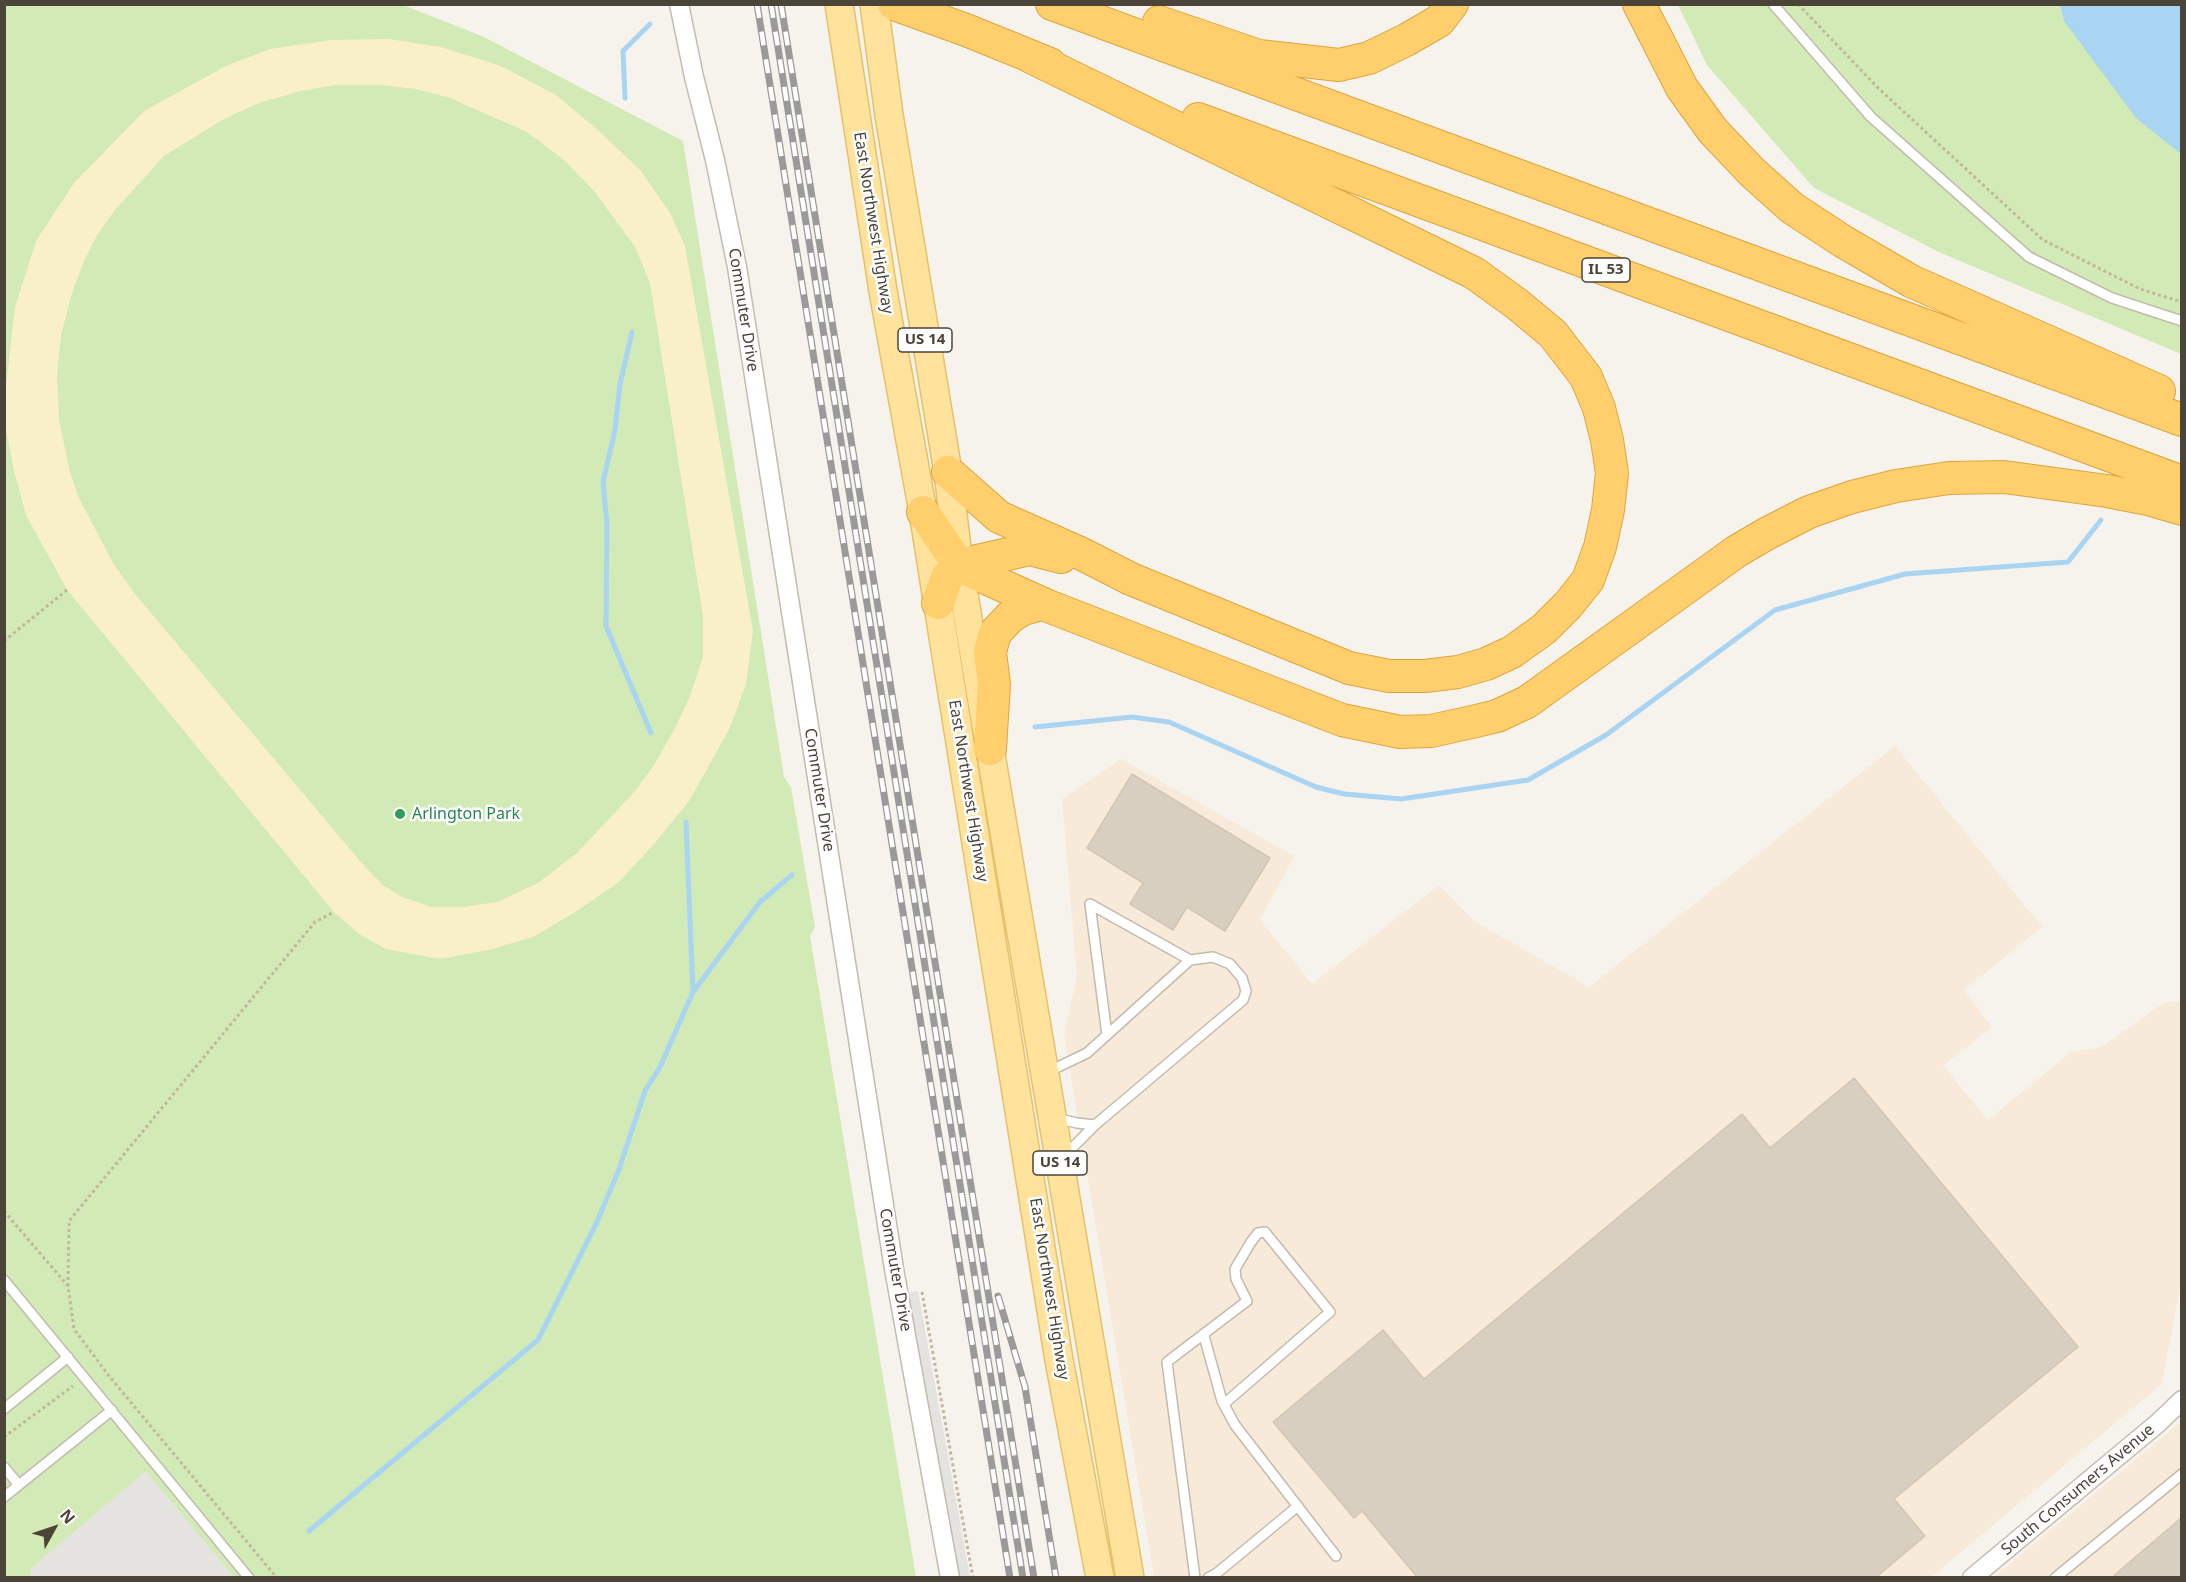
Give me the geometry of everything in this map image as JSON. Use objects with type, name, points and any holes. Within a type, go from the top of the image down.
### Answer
[{"type":"highway","name":"IL 53","points":[[894,4],[1031,57],[2181,482]]},
{"type":"highway","points":[[1052,4],[2181,420]]},
{"type":"highway","points":[[1102,4],[1259,56],[1339,66],[1369,58],[1406,40],[1439,21],[1452,4]]},
{"type":"highway","points":[[1639,4],[1682,88],[1713,130],[1752,172],[1792,208],[1911,281],[2181,401]]},
{"type":"highway","points":[[948,472],[999,517],[1080,553],[1131,579],[1349,668],[1389,676],[1425,676],[1458,672],[1486,664],[1512,652],[1544,629],[1568,605],[1588,579],[1600,547],[1608,510],[1612,473],[1607,440],[1599,408],[1586,377],[1553,334],[1517,304],[1474,273],[1031,57]]},
{"type":"highway","points":[[923,512],[959,565],[1041,604],[1342,720],[1400,732],[1431,731],[1497,716],[1527,702],[1737,551],[1809,513],[1852,497],[1896,486],[1949,478],[2004,477],[2107,491],[2148,499],[2181,509]]},
{"type":"highway","points":[[938,603],[947,577],[959,565],[1030,549],[1131,579]]},
{"type":"highway","points":[[990,749],[994,684],[990,652],[996,633],[1010,617],[1023,609],[1041,604]]},
{"type":"main road","name":"East Northwest Highway","points":[[839,4],[883,291],[938,603],[1059,1360],[1100,1578]]},
{"type":"main road","name":"East Northwest Highway","points":[[873,4],[948,472],[959,565],[1130,1578]]},
{"type":"main road","points":[[1012,1060],[1043,1069]]},
{"type":"street","name":"Commuter Drive","points":[[679,4],[737,267],[894,1269],[950,1578]]},
{"type":"street","name":"South Consumers Avenue","points":[[1978,1576],[2158,1423],[2181,1400]]},
{"type":"lane","points":[[1773,4],[1871,117],[2030,257],[2112,298],[2181,321]]},
{"type":"lane","points":[[1107,1035],[1090,904],[1190,960]]},
{"type":"lane","points":[[1043,1069],[1058,1067],[1087,1053],[1190,960],[1213,957],[1230,964],[1242,978],[1246,991],[1243,1000],[1095,1125],[1059,1161]]},
{"type":"lane","points":[[1051,1111],[1064,1120],[1095,1125]]},
{"type":"lane","points":[[1195,1578],[1167,1362],[1247,1301],[1236,1279],[1235,1269],[1258,1233],[1265,1232],[1330,1312],[1224,1404]]},
{"type":"lane","points":[[4,1280],[249,1578]]},
{"type":"lane","points":[[1204,1336],[1224,1404],[1235,1425],[1336,1556]]},
{"type":"lane","points":[[4,1409],[68,1357]]},
{"type":"lane","points":[[4,1497],[112,1410]]},
{"type":"lane","points":[[4,1467],[19,1485]]},
{"type":"lane","points":[[2055,1578],[2181,1474]]},
{"type":"lane","points":[[1208,1578],[1217,1574],[1298,1506]]},
{"type":"path","points":[[1798,4],[1878,88],[2043,240],[2140,289],[2181,302]]},
{"type":"path","points":[[4,642],[67,590]]},
{"type":"path","points":[[277,1578],[101,1365],[74,1329],[68,1286],[69,1221],[315,922],[334,912]]},
{"type":"path","points":[[4,1211],[68,1286]]},
{"type":"path","points":[[922,1292],[973,1578]]},
{"type":"path","points":[[4,1437],[101,1365]]},
{"type":"shaded area","points":[[1895,746],[2042,927],[1964,990],[1992,1027],[1943,1066],[1988,1120],[2071,1052],[2102,1047],[2163,1003],[2181,1001],[2181,1283],[2162,1384],[1931,1577],[1154,1577],[1064,1034],[1077,977],[1062,799],[1121,759],[1294,856],[1260,920],[1312,984],[1439,885],[1474,921],[1589,987]]},
{"type":"shaded area","points":[[918,1291],[970,1577],[950,1577],[898,1293]]},
{"type":"shaded area","points":[[2181,1422],[2181,1577],[1994,1577]]},
{"type":"shaded area","points":[[146,1471],[234,1577],[31,1577],[31,1568]]},
{"type":"green space","name":"Arlington Park","points":[[5,5],[403,5],[482,36],[683,141],[784,777],[791,787],[815,927],[810,936],[916,1577],[5,1578]]},
{"type":"green space","points":[[1678,5],[2181,5],[2181,354],[1941,253],[1814,188],[1707,65]]},
{"type":"sand","points":[[389,39],[441,47],[501,66],[556,95],[599,131],[641,171],[670,213],[685,246],[753,631],[746,684],[730,728],[689,801],[619,882],[535,936],[493,949],[440,959],[386,949],[359,934],[334,912],[67,590],[26,515],[5,424],[5,394],[15,307],[36,241],[74,183],[144,111],[226,66],[270,49],[331,40]],"holes":[[[336,85],[381,85],[416,89],[450,98],[527,132],[564,160],[594,191],[635,247],[650,283],[703,616],[703,657],[690,696],[654,765],[635,791],[578,852],[538,883],[497,902],[463,907],[432,907],[402,897],[384,886],[366,868],[135,594],[113,563],[78,496],[69,468],[59,419],[57,375],[61,335],[72,293],[84,261],[97,235],[115,210],[164,156],[224,119],[259,103],[301,91]]]},
{"type":"water","points":[[2060,5],[2181,5],[2181,154],[2136,118],[2064,21]]},
{"type":"building","points":[[1132,774],[1270,858],[1225,931],[1187,907],[1173,930],[1130,904],[1143,883],[1087,848]]},
{"type":"building","points":[[1854,1078],[2078,1347],[1894,1499],[1925,1536],[1875,1578],[1418,1578],[1362,1511],[1354,1518],[1273,1422],[1383,1330],[1424,1379],[1742,1114],[1770,1148]]},
{"type":"building","points":[[2181,1518],[2181,1578],[2111,1578]]},
{"type":"waterway","points":[[625,98],[623,51],[650,24]]},
{"type":"waterway","points":[[632,332],[620,384],[615,430],[603,482],[607,524],[606,626],[651,733]]},
{"type":"waterway","points":[[1035,727],[1132,717],[1169,722],[1316,787],[1344,794],[1401,799],[1528,780],[1606,735],[1775,610],[1905,574],[2068,562],[2101,520]]},
{"type":"waterway","points":[[686,822],[693,992]]},
{"type":"waterway","points":[[309,1531],[538,1340],[596,1224],[618,1172],[645,1091],[660,1067],[693,992],[760,902],[792,875]]},
{"type":"railway","points":[[757,4],[1010,1578]]},
{"type":"railway","points":[[771,4],[1023,1578]]},
{"type":"railway","points":[[781,4],[1034,1578]]},
{"type":"railway","points":[[998,1296],[1025,1387],[1056,1578]]},
{"type":"place","name":"Arlington Park","points":[[400,814]]}]
